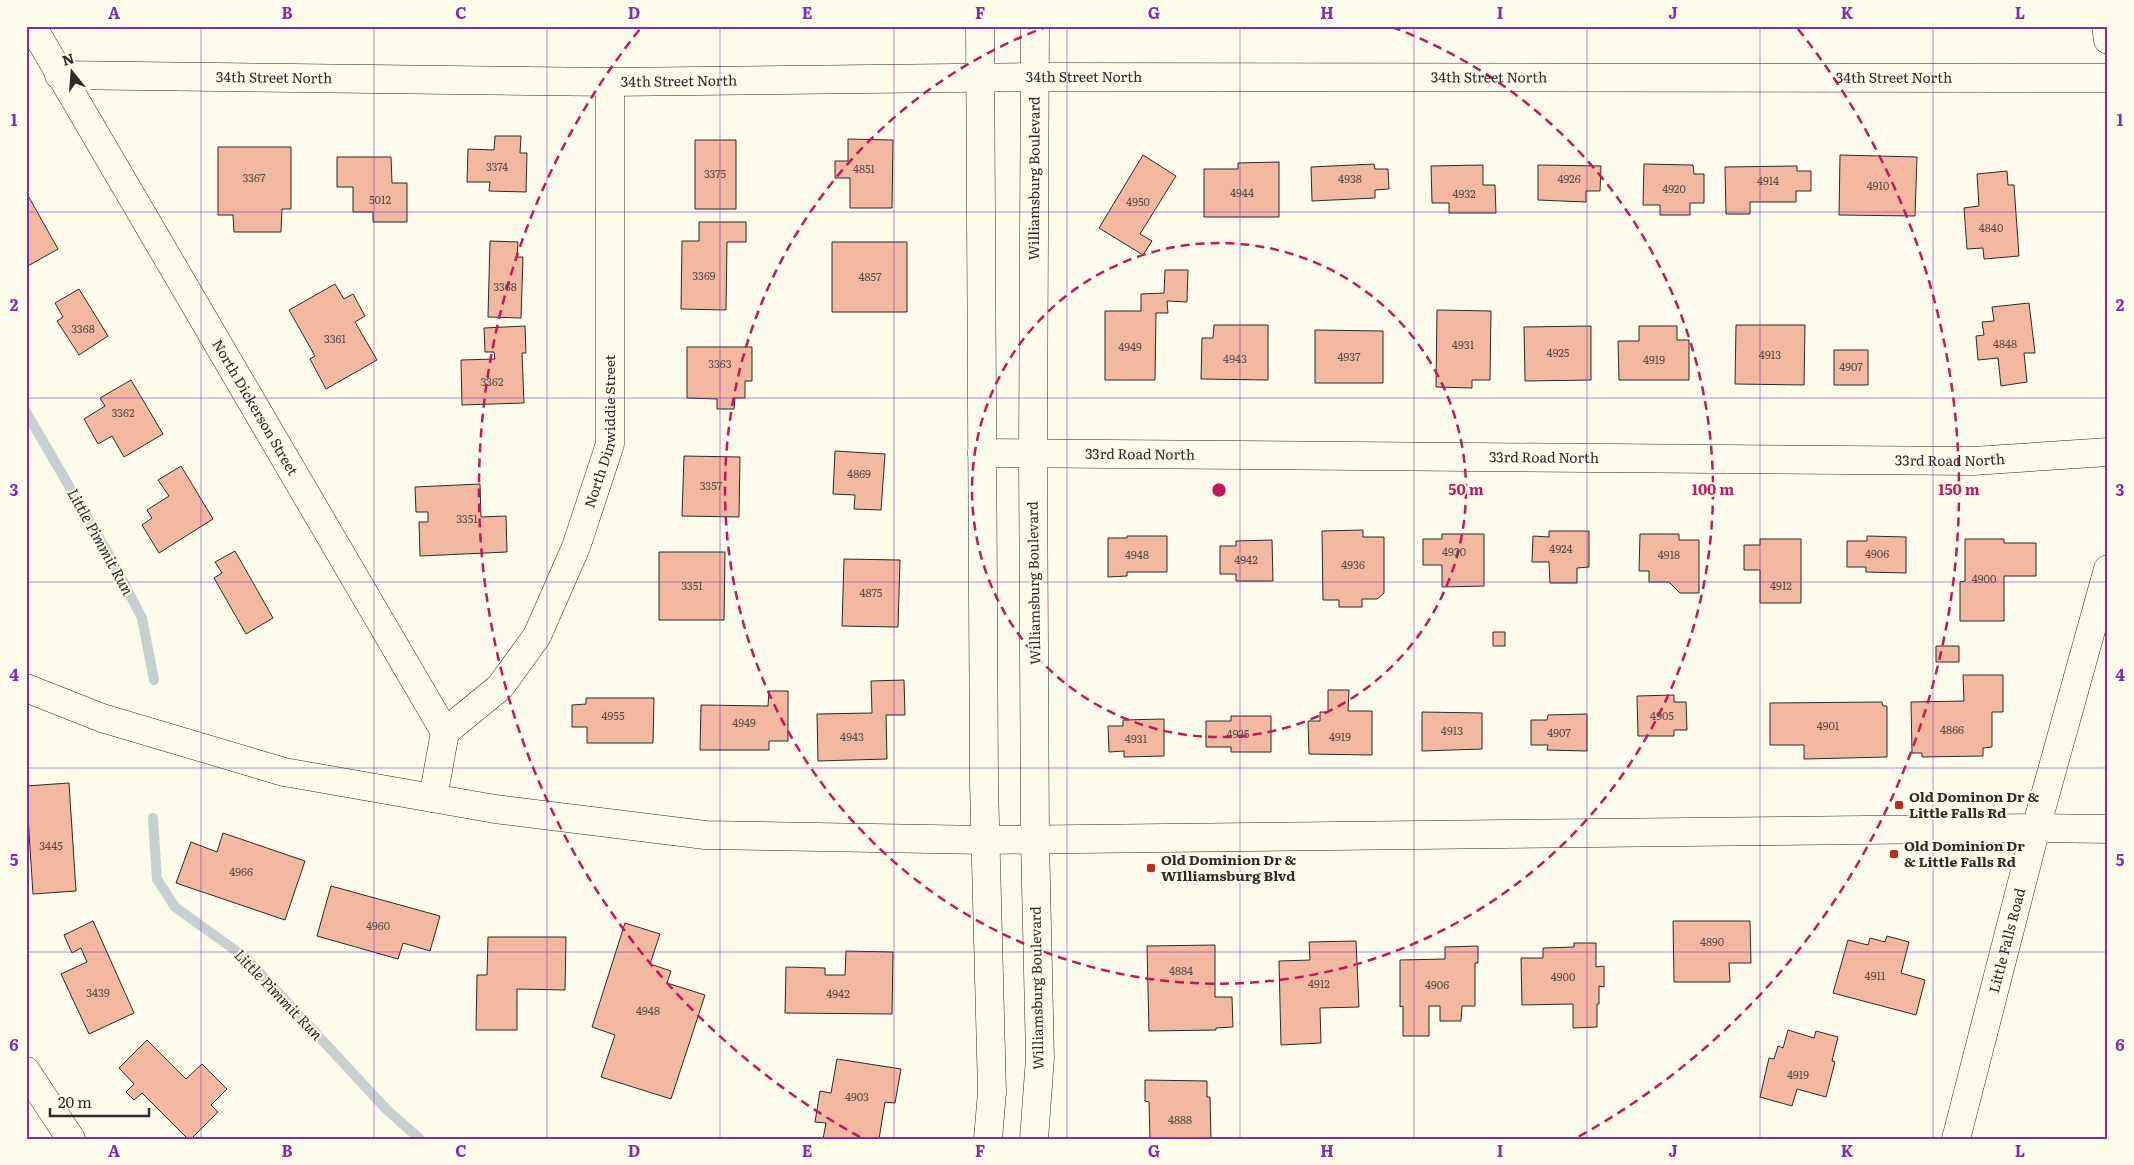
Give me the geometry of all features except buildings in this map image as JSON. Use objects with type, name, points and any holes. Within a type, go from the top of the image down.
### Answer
[{"type":"street","name":"North Dickerson Street","points":[[32,26],[445,732]]},
{"type":"street","points":[[980,26],[985,840],[992,1092],[988,1139]]},
{"type":"street","name":"Williamsburg Boulevard","points":[[1034,26],[1033,453],[1035,840],[1040,1058],[1034,1139]]},
{"type":"street","points":[[2106,26],[2108,40]]},
{"type":"street","name":"34th Street North","points":[[59,75],[610,82],[1034,77],[2108,78]]},
{"type":"street","name":"North Dinwiddie Street","points":[[445,732],[500,687],[537,636],[576,547],[610,444],[610,82]]},
{"type":"street","name":"33rd Road North","points":[[982,453],[1973,461],[2108,452]]},
{"type":"street","name":"Little Falls Road","points":[[1956,1139],[2036,828],[2108,569]]},
{"type":"street","points":[[26,688],[102,718],[284,772],[495,809],[705,835],[1035,840],[2036,828],[2108,829]]},
{"type":"street","points":[[434,798],[445,732]]},
{"type":"street","points":[[26,1071],[72,1139]]},
{"type":"waterway","name":"Little Pimmit Run","points":[[26,412],[112,560],[142,618],[154,680]]},
{"type":"waterway","name":"Little Pimmit Run","points":[[153,818],[157,879],[175,907],[246,958],[386,1109],[420,1139]]},
{"type":"place","name":"Old Dominon Dr & Little Falls Rd","points":[[1899,805]]},
{"type":"place","name":"Old Dominion Dr & Little Falls Rd","points":[[1894,854]]},
{"type":"place","name":"Old Dominion Dr & WIlliamsburg Blvd","points":[[1151,868]]}]
